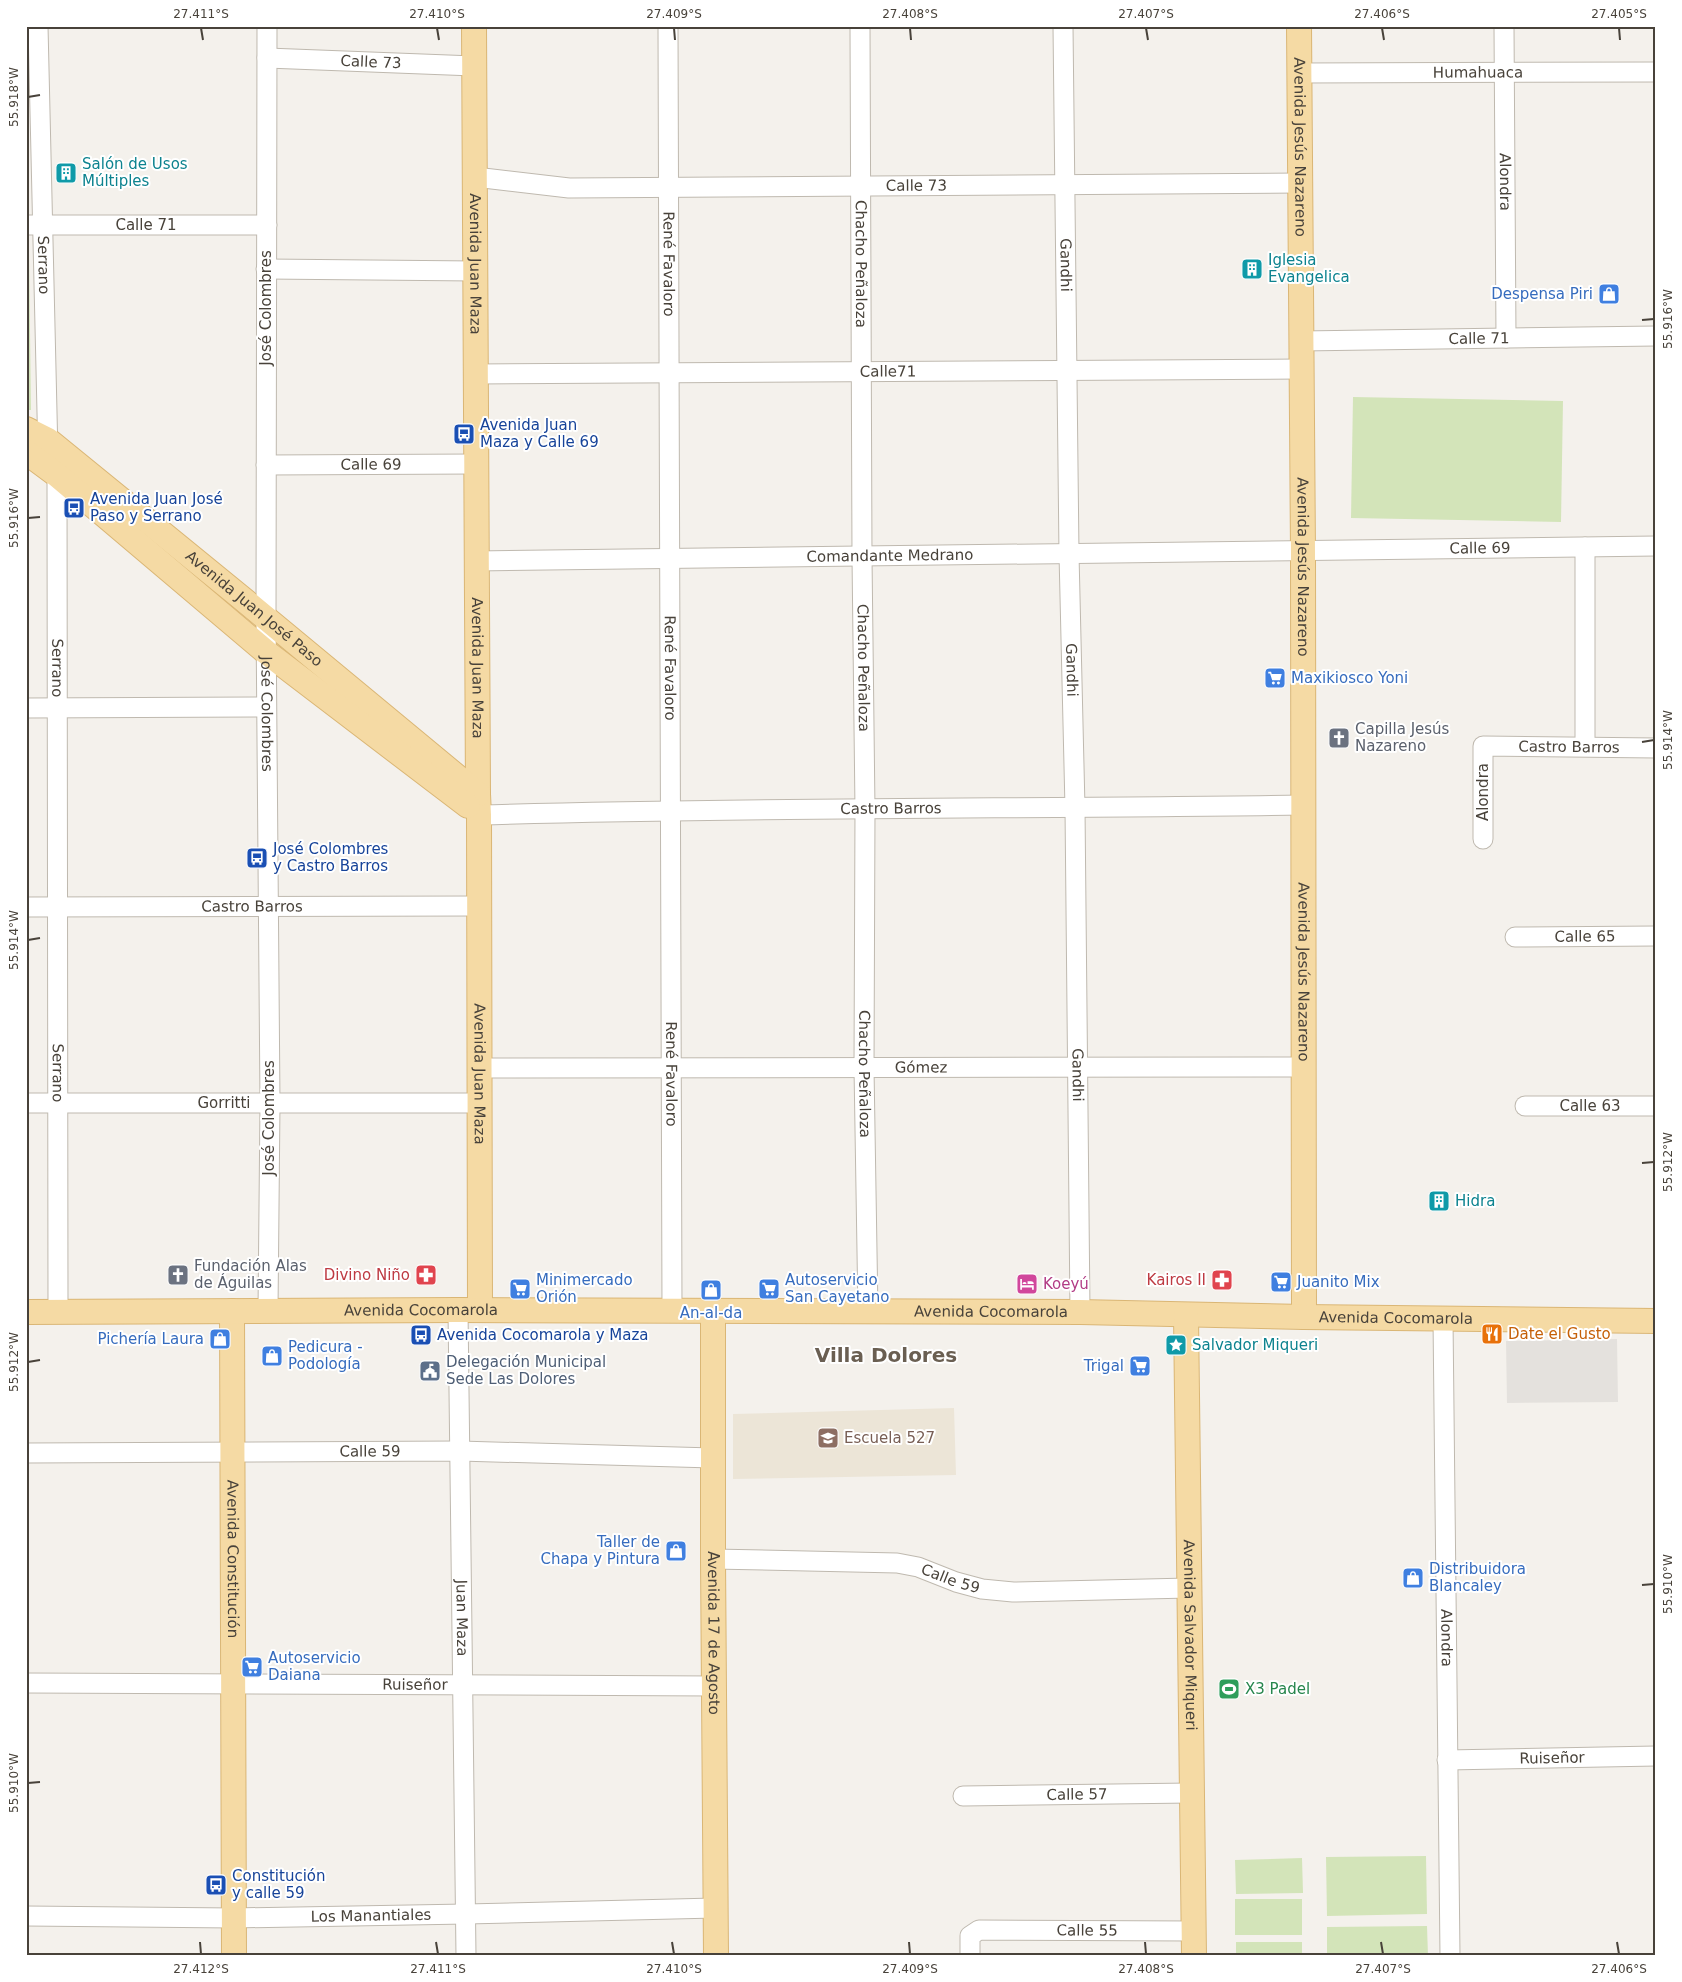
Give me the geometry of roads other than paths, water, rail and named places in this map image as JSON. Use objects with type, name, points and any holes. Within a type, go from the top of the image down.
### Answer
[{"type":"main road","name":"Avenida Juan Maza","points":[[469,1310],[480,1104],[474,26]]},
{"type":"main road","name":"Avenida Jesús Nazareno","points":[[1299,26],[1303,552],[1304,1317]]},
{"type":"main road","name":"Avenida Juan José Paso","points":[[26,429],[48,440],[266,618],[478,805]]},
{"type":"main road","name":"Avenida Juan José Paso","points":[[26,452],[57,475],[266,652],[478,805]]},
{"type":"main road","name":"Avenida Cocomarola","points":[[26,1312],[469,1310],[1080,1312],[1656,1321]]},
{"type":"main road","name":"Avenida Constitución","points":[[232,1311],[234,1956]]},
{"type":"main road","name":"Avenida 17 de Agosto","points":[[713,1311],[712,1560],[716,1956]]},
{"type":"main road","name":"Avenida Salvador Miqueri","points":[[1186,1315],[1194,1956]]},
{"type":"street","name":"Serrano","points":[[38,26],[32,99],[34,225],[48,455],[57,475],[58,1311]]},
{"type":"street","name":"José Colombres","points":[[267,26],[266,707],[270,1103],[268,1311]]},
{"type":"street","name":"René Favaloro","points":[[668,26],[672,809],[672,1311]]},
{"type":"street","name":"Chacho Peñaloza","points":[[860,26],[865,810],[864,1068],[868,1312]]},
{"type":"street","name":"Gandhi","points":[[1063,26],[1069,554],[1075,808],[1080,1312]]},
{"type":"street","name":"Alondra","points":[[1504,26],[1506,338]]},
{"type":"street","name":"Calle 73","points":[[267,58],[474,66]]},
{"type":"street","name":"Humahuaca","points":[[1300,73],[1656,72]]},
{"type":"street","name":"Calle 73","points":[[474,177],[569,188],[668,189],[1300,183]]},
{"type":"street","name":"Calle 71","points":[[34,225],[267,225]]},
{"type":"street","points":[[266,270],[475,271]]},
{"type":"street","name":"Calle 71","points":[[1301,341],[1656,336]]},
{"type":"street","name":"Calle71","points":[[476,374],[1301,369]]},
{"type":"street","name":"Calle 69","points":[[266,465],[476,464]]},
{"type":"street","points":[[1585,546],[1585,746]]},
{"type":"street","name":"Calle 69","points":[[1303,552],[1656,546]]},
{"type":"street","name":"Comandante Medrano","points":[[476,561],[1303,552]]},
{"type":"street","points":[[26,708],[266,707]]},
{"type":"street","name":"Alondra","points":[[1482,746],[1483,839]]},
{"type":"street","name":"Castro Barros","points":[[1482,746],[1656,748]]},
{"type":"street","name":"Castro Barros","points":[[478,805],[865,810],[1303,805]]},
{"type":"street","name":"Castro Barros","points":[[26,907],[478,906]]},
{"type":"street","name":"Calle 65","points":[[1515,936],[1656,936]]},
{"type":"street","name":"Gómez","points":[[479,1068],[1303,1067]]},
{"type":"street","name":"Gorritti","points":[[26,1103],[480,1104]]},
{"type":"street","name":"Calle 63","points":[[1525,1106],[1656,1106]]},
{"type":"street","name":"Juan Maza","points":[[466,1956],[460,1451],[469,1310]]},
{"type":"street","name":"Alondra","points":[[1444,1318],[1450,1956]]},
{"type":"street","name":"Calle 59","points":[[26,1453],[460,1451],[713,1458]]},
{"type":"street","name":"Calle 59","points":[[712,1560],[897,1563],[918,1567],[956,1582],[982,1589],[1013,1592],[1189,1588]]},
{"type":"street","name":"Ruiseñor","points":[[26,1683],[714,1686]]},
{"type":"street","name":"Ruiseñor","points":[[1447,1760],[1656,1756]]},
{"type":"street","name":"Calle 57","points":[[963,1796],[1191,1793]]},
{"type":"street","name":"Los Manantiales","points":[[26,1916],[234,1918],[715,1908]]},
{"type":"street","name":"Calle 55","points":[[970,1956],[970,1936],[979,1930],[1193,1930]]},
{"type":"place","name":"Salón de Usos Múltiples","points":[[66,173]]},
{"type":"place","name":"Iglesia Evangelica","points":[[1252,269]]},
{"type":"place","name":"Despensa Piri","points":[[1609,294]]},
{"type":"place","name":"Avenida Juan Maza y Calle 69","points":[[464,434]]},
{"type":"place","name":"Avenida Juan José Paso y Serrano","points":[[74,508]]},
{"type":"place","name":"Maxikiosco Yoni","points":[[1275,678]]},
{"type":"place","name":"Capilla Jesús Nazareno","points":[[1339,738]]},
{"type":"place","name":"José Colombres y Castro Barros","points":[[257,858]]},
{"type":"place","name":"Hidra","points":[[1439,1201]]},
{"type":"place","name":"Fundación Alas de Águilas","points":[[178,1275]]},
{"type":"place","name":"Divino Niño","points":[[426,1275]]},
{"type":"place","name":"Kairos II","points":[[1222,1280]]},
{"type":"place","name":"Juanito Mix","points":[[1281,1282]]},
{"type":"place","name":"Koeyú","points":[[1027,1284]]},
{"type":"place","name":"Minimercado Orión","points":[[520,1289]]},
{"type":"place","name":"Autoservicio San Cayetano","points":[[769,1289]]},
{"type":"place","name":"An-al-da","points":[[711,1290]]},
{"type":"place","name":"Date el Gusto","points":[[1492,1334]]},
{"type":"place","name":"Avenida Cocomarola y Maza","points":[[421,1335]]},
{"type":"place","name":"Pichería Laura","points":[[220,1339]]},
{"type":"place","name":"Salvador Miqueri","points":[[1176,1345]]},
{"type":"place","name":"Pedicura - Podología","points":[[272,1356]]},
{"type":"place","name":"Trigal","points":[[1140,1366]]},
{"type":"place","name":"Delegación Municipal Sede Las Dolores","points":[[430,1371]]},
{"type":"place","name":"Escuela 527","points":[[828,1438]]},
{"type":"place","name":"Taller de Chapa y Pintura","points":[[676,1551]]},
{"type":"place","name":"Distribuidora Blancaley","points":[[1413,1578]]},
{"type":"place","name":"Autoservicio Daiana","points":[[252,1667]]},
{"type":"place","name":"X3 Padel","points":[[1229,1689]]},
{"type":"place","name":"Constitución y calle 59","points":[[216,1885]]},
{"type":"district","name":"Villa Dolores","points":[[886,1355]]}]
